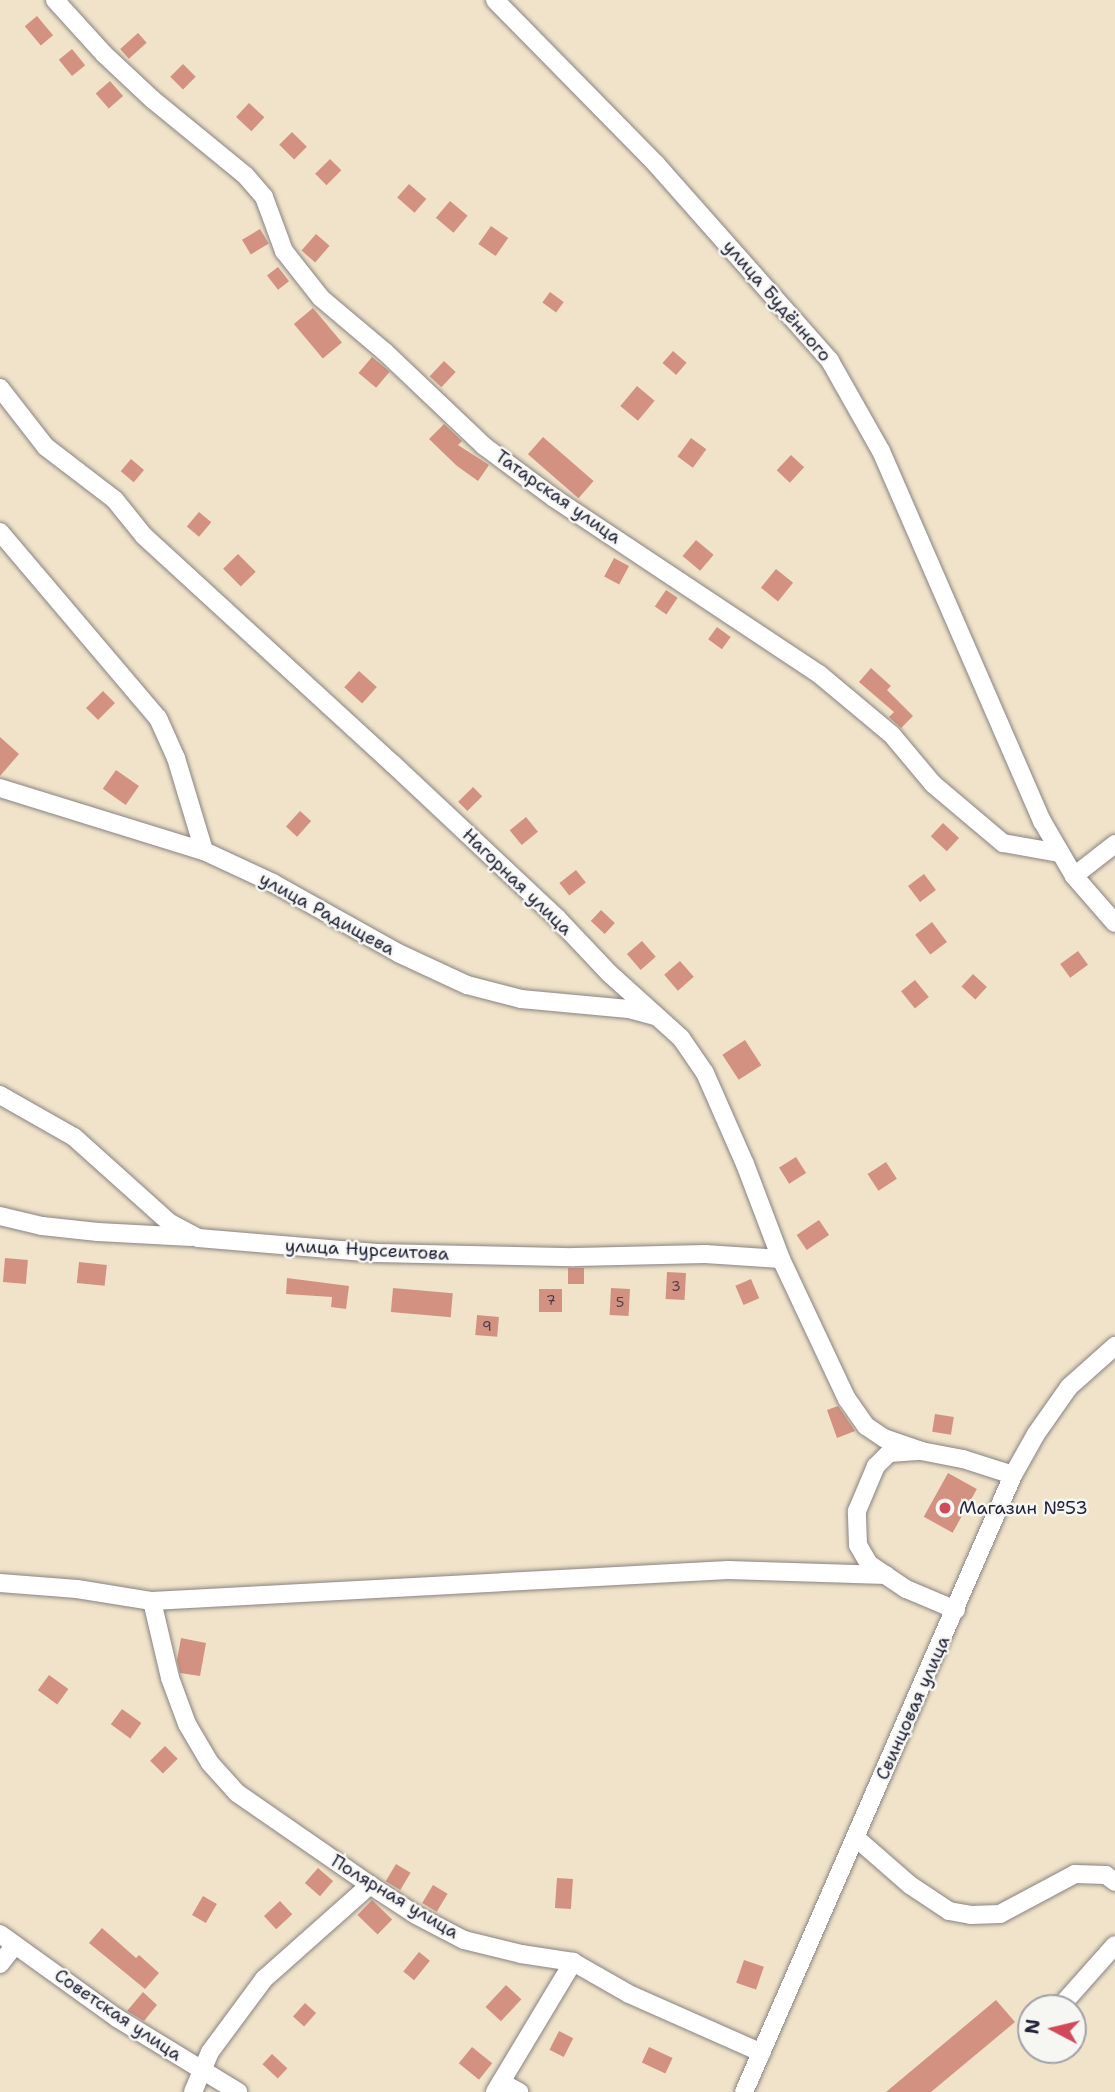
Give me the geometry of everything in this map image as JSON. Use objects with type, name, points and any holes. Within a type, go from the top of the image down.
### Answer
[{"type":"street","name":"Татарская улица","points":[[55,0],[104,54],[152,99],[245,175],[264,197],[284,251],[321,298],[385,352],[484,446],[554,498],[820,674],[892,734],[933,784],[1003,843],[1060,853]]},
{"type":"street","name":"улица Будённого","points":[[495,0],[656,164],[830,361],[881,452],[1009,749],[1060,853]]},
{"type":"street","name":"Нагорная улица","points":[[0,388],[46,447],[115,500],[144,536],[393,764],[681,1038],[705,1073],[745,1164],[781,1259],[847,1399],[866,1426],[884,1438],[921,1451]]},
{"type":"street","points":[[0,532],[158,718],[176,758],[204,851]]},
{"type":"street","name":"улица Радищева","points":[[0,788],[204,851],[273,883],[398,953],[467,985],[521,999],[629,1009],[658,1017]]},
{"type":"street","points":[[1074,876],[1115,844]]},
{"type":"street","points":[[1060,853],[1074,876],[1115,923]]},
{"type":"street","name":"улица Нурсеитова","points":[[0,1095],[74,1137],[170,1223],[198,1238],[376,1252],[574,1257],[705,1254],[781,1259]]},
{"type":"street","points":[[0,1216],[42,1226],[198,1238]]},
{"type":"street","name":"Свинцовая улица","points":[[744,2092],[1013,1475],[1035,1434],[1069,1387],[1115,1346]]},
{"type":"street","points":[[956,1609],[906,1589],[869,1564],[858,1545],[856,1511],[876,1466],[889,1453],[921,1451],[963,1459],[1013,1475]]},
{"type":"street","points":[[0,1583],[76,1589],[152,1601],[728,1570],[886,1575]]},
{"type":"street","name":"Полярная улица","points":[[152,1601],[170,1678],[187,1724],[210,1762],[237,1793],[416,1915],[464,1940],[521,1954],[573,1962],[629,1994],[762,2053]]},
{"type":"street","points":[[855,1838],[910,1885],[949,1911],[971,1915],[1000,1914],[1075,1874],[1106,1875],[1115,1882]]},
{"type":"street","points":[[192,2092],[201,2070],[233,2017],[264,1979],[370,1885]]},
{"type":"street","points":[[0,1964],[7,1939]]},
{"type":"street","name":"Советская улица","points":[[7,1939],[117,2018],[238,2092]]},
{"type":"street","points":[[1071,1994],[1115,1945]]},
{"type":"street","points":[[519,2092],[498,2087],[573,1962]]},
{"type":"building","points":[[37,16],[53,35],[41,45],[25,26]]},
{"type":"building","points":[[138,33],[147,43],[129,59],[120,49]]},
{"type":"building","points":[[72,49],[85,65],[72,76],[59,60]]},
{"type":"building","points":[[183,64],[196,77],[183,89],[170,77]]},
{"type":"building","points":[[110,81],[123,96],[109,109],[96,93]]},
{"type":"building","points":[[249,103],[264,117],[251,131],[236,117]]},
{"type":"building","points":[[292,132],[307,147],[294,160],[279,145]]},
{"type":"building","points":[[330,159],[341,170],[326,185],[315,174]]},
{"type":"building","points":[[409,184],[426,199],[415,213],[397,198]]},
{"type":"building","points":[[450,201],[468,216],[453,233],[436,218]]},
{"type":"building","points":[[491,226],[508,238],[496,256],[478,244]]},
{"type":"building","points":[[260,229],[269,244],[251,254],[242,240]]},
{"type":"building","points":[[316,234],[330,246],[315,262],[302,251]]},
{"type":"building","points":[[278,267],[289,281],[278,290],[267,276]]},
{"type":"building","points":[[550,292],[564,302],[556,313],[542,303]]},
{"type":"building","points":[[313,308],[342,342],[323,359],[294,324]]},
{"type":"building","points":[[673,351],[687,363],[676,375],[663,363]]},
{"type":"building","points":[[372,357],[390,372],[376,388],[359,373]]},
{"type":"building","points":[[444,361],[456,372],[441,387],[430,376]]},
{"type":"building","points":[[637,386],[655,401],[638,421],[620,406]]},
{"type":"building","points":[[444,424],[462,441],[458,445],[489,465],[478,481],[457,466],[429,439]]},
{"type":"building","points":[[543,437],[594,481],[578,498],[528,454]]},
{"type":"building","points":[[691,438],[706,449],[693,468],[677,457]]},
{"type":"building","points":[[791,455],[804,467],[790,483],[777,470]]},
{"type":"building","points":[[131,459],[144,470],[134,482],[121,471]]},
{"type":"building","points":[[199,512],[211,522],[199,537],[187,527]]},
{"type":"building","points":[[696,540],[714,555],[700,571],[683,556]]},
{"type":"building","points":[[238,554],[256,572],[241,587],[223,569]]},
{"type":"building","points":[[614,558],[629,566],[619,585],[604,577]]},
{"type":"building","points":[[776,569],[793,583],[778,601],[761,588]]},
{"type":"building","points":[[666,590],[678,598],[666,614],[655,607]]},
{"type":"building","points":[[717,627],[731,637],[722,649],[708,639]]},
{"type":"building","points":[[871,668],[891,686],[887,690],[913,716],[901,728],[889,717],[894,712],[859,682]]},
{"type":"building","points":[[359,671],[377,687],[362,703],[344,687]]},
{"type":"building","points":[[103,691],[115,703],[98,720],[86,708]]},
{"type":"building","points":[[0,737],[19,754],[0,776]]},
{"type":"building","points":[[116,770],[139,786],[126,805],[103,789]]},
{"type":"building","points":[[473,787],[482,796],[467,811],[458,802]]},
{"type":"building","points":[[300,811],[311,821],[297,837],[286,827]]},
{"type":"building","points":[[526,817],[538,832],[522,845],[510,830]]},
{"type":"building","points":[[943,823],[959,838],[947,851],[931,836]]},
{"type":"building","points":[[576,870],[586,883],[569,896],[559,883]]},
{"type":"building","points":[[924,874],[936,890],[920,902],[908,886]]},
{"type":"building","points":[[601,910],[615,923],[605,934],[591,921]]},
{"type":"building","points":[[932,922],[947,942],[930,955],[915,935]]},
{"type":"building","points":[[642,941],[656,957],[641,970],[627,954]]},
{"type":"building","points":[[1078,951],[1088,965],[1070,978],[1060,964]]},
{"type":"building","points":[[680,961],[694,977],[678,991],[664,975]]},
{"type":"building","points":[[973,974],[987,987],[975,999],[961,986]]},
{"type":"building","points":[[915,980],[929,997],[915,1008],[901,991]]},
{"type":"building","points":[[745,1040],[761,1065],[739,1080],[722,1055]]},
{"type":"building","points":[[796,1157],[806,1173],[789,1184],[779,1168]]},
{"type":"building","points":[[886,1162],[897,1179],[878,1191],[868,1174]]},
{"type":"building","points":[[819,1220],[829,1235],[807,1250],[797,1235]]},
{"type":"building","points":[[5,1258],[28,1260],[26,1284],[3,1282]]},
{"type":"building","points":[[79,1262],[107,1265],[105,1286],[77,1283]]},
{"type":"building","points":[[568,1268],[584,1268],[584,1284],[568,1284]]},
{"type":"building","points":[[667,1272],[686,1273],[685,1300],[666,1299]]},
{"type":"building","points":[[287,1278],[349,1286],[346,1309],[331,1307],[332,1297],[286,1294]]},
{"type":"building","points":[[751,1279],[759,1298],[744,1305],[735,1286]]},
{"type":"building","points":[[393,1288],[453,1293],[451,1317],[391,1312]]},
{"type":"building","points":[[611,1288],[630,1289],[629,1316],[610,1315]]},
{"type":"building","points":[[539,1289],[562,1289],[562,1312],[539,1312]]},
{"type":"building","points":[[477,1315],[499,1317],[497,1337],[475,1335]]},
{"type":"building","points":[[838,1406],[855,1431],[837,1438],[827,1410]]},
{"type":"building","points":[[935,1414],[954,1417],[951,1435],[932,1432]]},
{"type":"building","points":[[948,1473],[977,1489],[953,1533],[924,1517]]},
{"type":"building","points":[[181,1638],[206,1643],[200,1676],[180,1673],[177,1660]]},
{"type":"building","points":[[49,1675],[68,1689],[57,1704],[38,1690]]},
{"type":"building","points":[[122,1709],[141,1723],[130,1738],[111,1724]]},
{"type":"building","points":[[165,1746],[178,1759],[163,1774],[150,1761]]},
{"type":"building","points":[[396,1864],[411,1873],[400,1890],[386,1881]]},
{"type":"building","points":[[318,1868],[333,1881],[320,1896],[305,1883]]},
{"type":"building","points":[[557,1878],[573,1879],[571,1909],[555,1908]]},
{"type":"building","points":[[433,1885],[448,1894],[437,1912],[422,1903]]},
{"type":"building","points":[[203,1896],[217,1904],[206,1923],[192,1915]]},
{"type":"building","points":[[372,1900],[392,1919],[378,1935],[357,1915]]},
{"type":"building","points":[[280,1901],[292,1914],[276,1929],[264,1916]]},
{"type":"building","points":[[102,1928],[136,1958],[139,1955],[159,1973],[145,1989],[89,1943]]},
{"type":"building","points":[[419,1952],[430,1961],[414,1980],[403,1971]]},
{"type":"building","points":[[744,1960],[764,1967],[756,1990],[736,1983]]},
{"type":"building","points":[[506,1985],[521,1999],[501,2021],[486,2007]]},
{"type":"building","points":[[143,1992],[157,2005],[144,2021],[127,2011]]},
{"type":"building","points":[[996,2000],[1015,2022],[931,2092],[886,2092]]},
{"type":"building","points":[[305,2003],[316,2013],[304,2026],[293,2016]]},
{"type":"building","points":[[559,2031],[573,2038],[564,2057],[549,2050]]},
{"type":"building","points":[[472,2047],[492,2063],[479,2080],[459,2063]]},
{"type":"building","points":[[649,2047],[673,2058],[665,2073],[642,2062]]},
{"type":"building","points":[[272,2054],[287,2068],[278,2079],[262,2064]]},
{"type":"place","name":"Магазин №53","points":[[945,1508]]}]
